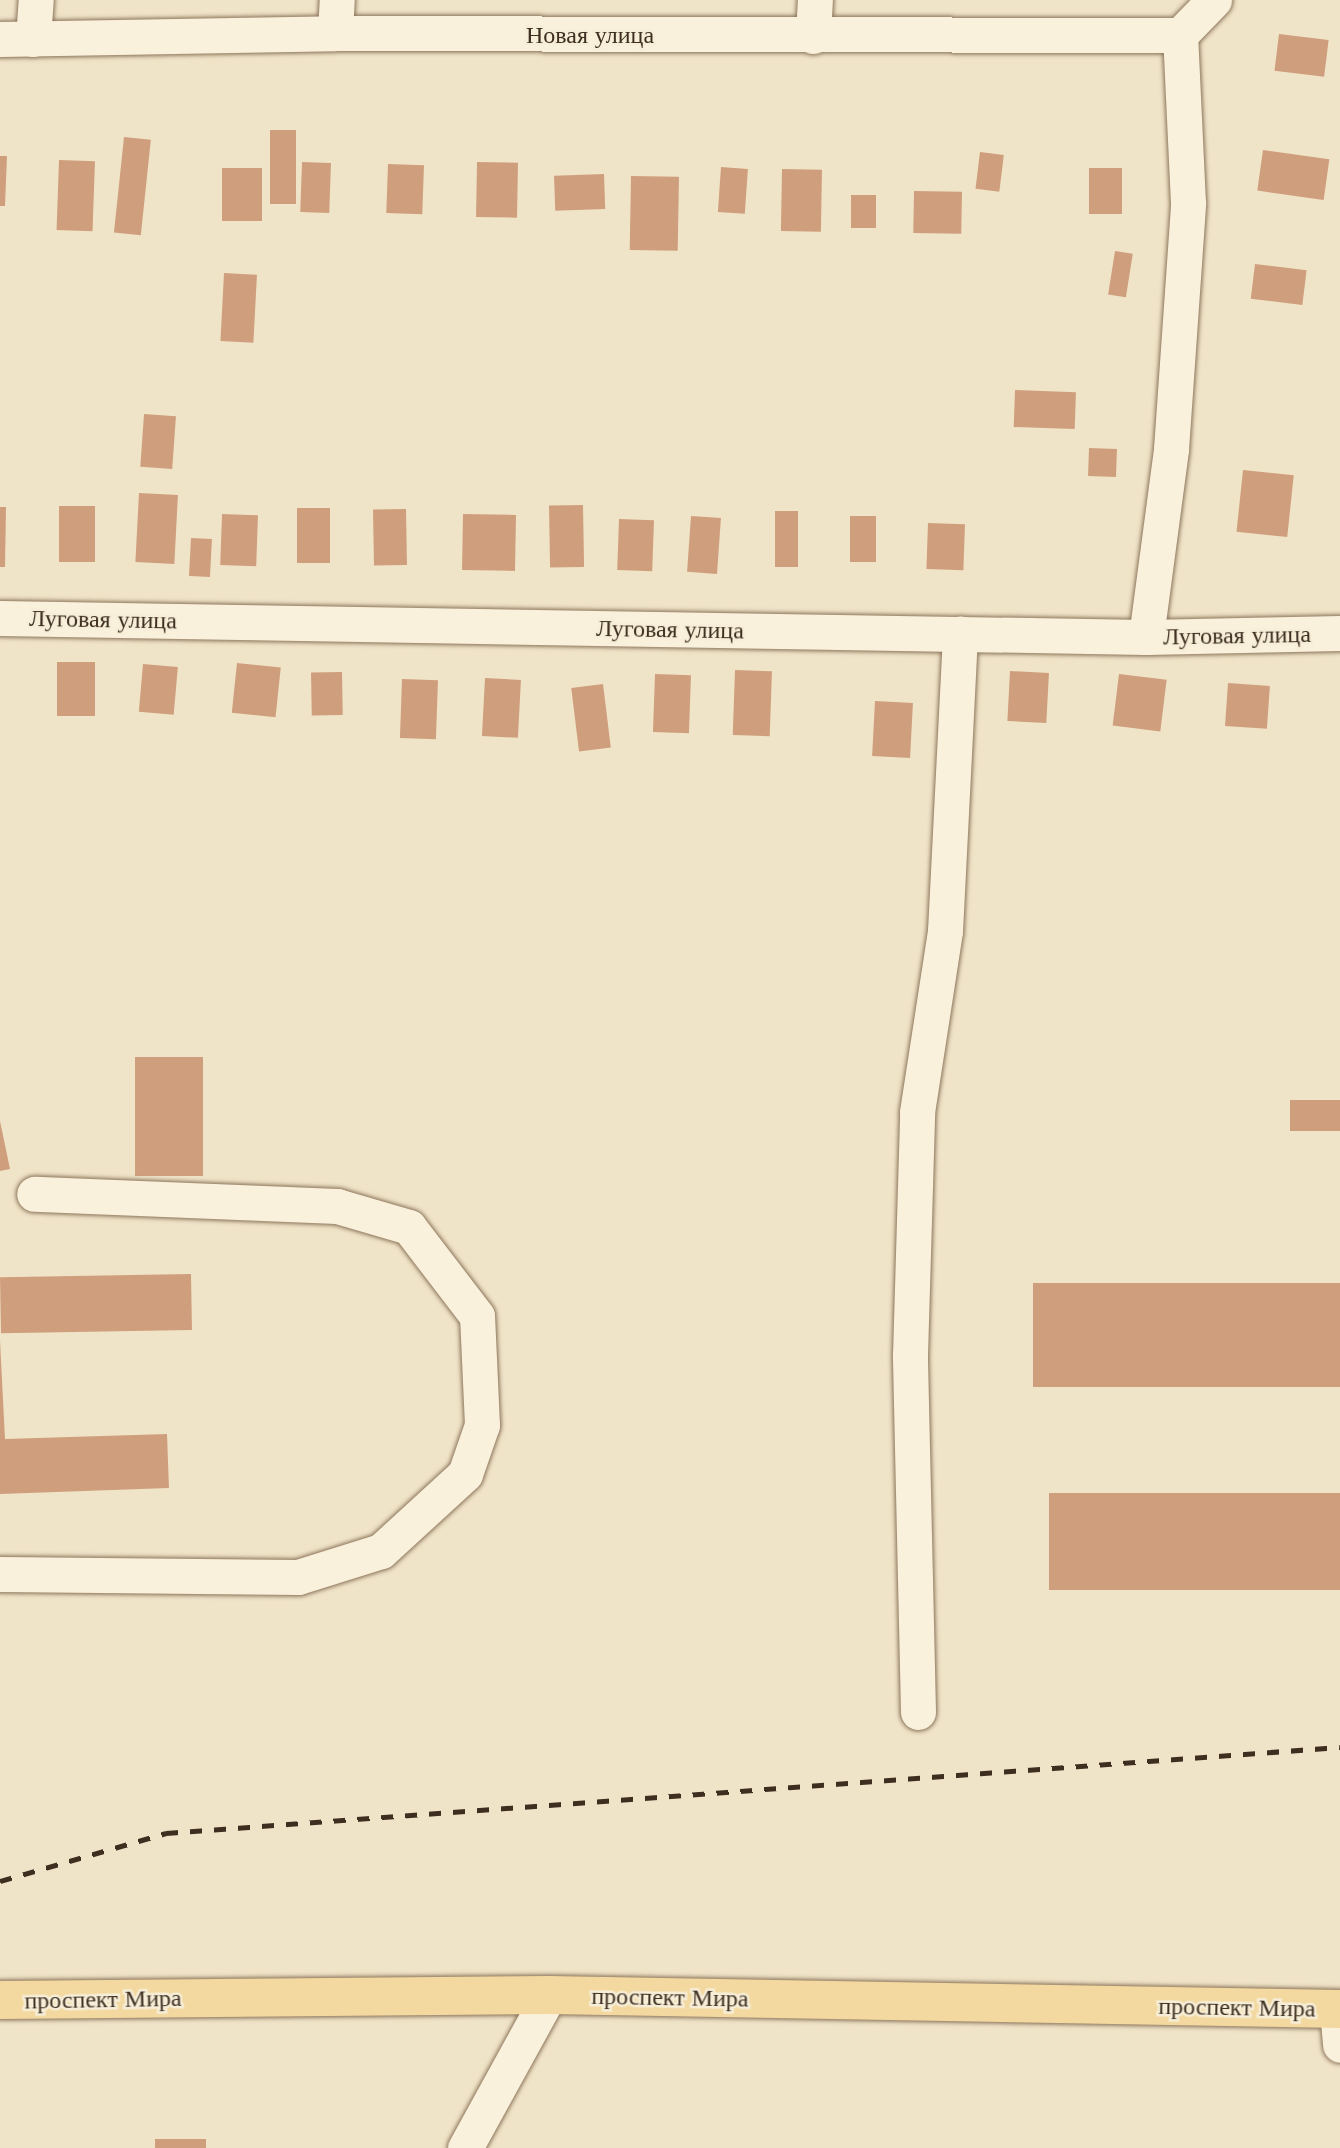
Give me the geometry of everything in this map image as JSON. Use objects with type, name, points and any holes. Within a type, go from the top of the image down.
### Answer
[{"type":"main road","name":"проспект Мира","points":[[0,2000],[549,1994],[1339,2021]]},
{"type":"street","points":[[16,39],[36,0]]},
{"type":"street","points":[[813,36],[816,0]]},
{"type":"street","points":[[1146,637],[1171,449],[1188,203],[1180,35],[1214,0]]},
{"type":"street","name":"Новая улица","points":[[16,39],[336,16],[813,36],[1180,35]]},
{"type":"street","name":"Луговая улица","points":[[0,618],[1146,637],[1340,633]]},
{"type":"street","points":[[918,1712],[910,1354],[917,1112],[945,931],[960,633]]},
{"type":"street","points":[[0,1574],[298,1577],[381,1551],[465,1474],[482,1425],[477,1316],[409,1227],[337,1206],[34,1194]]},
{"type":"street","points":[[465,2148],[549,1994]]},
{"type":"building","points":[[1279,34],[1329,40],[1324,77],[1274,71]]},
{"type":"building","points":[[270,130],[296,130],[296,204],[270,204]]},
{"type":"building","points":[[124,137],[151,140],[141,235],[114,232]]},
{"type":"building","points":[[1263,150],[1329,159],[1324,200],[1257,191]]},
{"type":"building","points":[[980,152],[1004,155],[999,192],[975,189]]},
{"type":"building","points":[[0,156],[7,156],[5,206],[0,206]]},
{"type":"building","points":[[59,160],[95,161],[93,231],[57,230]]},
{"type":"building","points":[[302,162],[331,163],[329,213],[300,212]]},
{"type":"building","points":[[477,162],[518,163],[517,218],[476,217]]},
{"type":"building","points":[[388,164],[424,165],[422,214],[386,213]]},
{"type":"building","points":[[721,167],[748,169],[745,214],[718,212]]},
{"type":"building","points":[[222,168],[262,168],[262,221],[222,221]]},
{"type":"building","points":[[1089,168],[1122,168],[1122,214],[1089,214]]},
{"type":"building","points":[[782,169],[822,170],[821,232],[781,231]]},
{"type":"building","points":[[604,174],[605,209],[555,211],[554,176]]},
{"type":"building","points":[[631,176],[679,177],[678,251],[630,250]]},
{"type":"building","points":[[914,191],[962,192],[961,234],[913,233]]},
{"type":"building","points":[[851,195],[876,195],[876,228],[851,228]]},
{"type":"building","points":[[1115,251],[1133,254],[1126,297],[1108,294]]},
{"type":"building","points":[[1255,264],[1307,270],[1302,305],[1251,299]]},
{"type":"building","points":[[224,273],[257,275],[253,343],[220,341]]},
{"type":"building","points":[[1015,390],[1076,392],[1075,429],[1014,427]]},
{"type":"building","points":[[144,414],[176,416],[172,469],[140,467]]},
{"type":"building","points":[[1089,448],[1117,449],[1116,477],[1088,476]]},
{"type":"building","points":[[1243,470],[1294,475],[1287,537],[1237,532]]},
{"type":"building","points":[[139,493],[178,495],[174,564],[135,562]]},
{"type":"building","points":[[583,505],[584,567],[550,568],[549,506]]},
{"type":"building","points":[[59,506],[95,506],[95,562],[59,562]]},
{"type":"building","points":[[0,507],[6,507],[5,567],[0,567]]},
{"type":"building","points":[[297,508],[330,508],[330,563],[297,563]]},
{"type":"building","points":[[406,509],[407,565],[374,566],[373,510]]},
{"type":"building","points":[[775,511],[798,511],[798,567],[775,567]]},
{"type":"building","points":[[222,514],[258,515],[256,566],[220,565]]},
{"type":"building","points":[[463,514],[516,515],[515,571],[462,570]]},
{"type":"building","points":[[691,516],[721,518],[717,574],[687,572]]},
{"type":"building","points":[[850,516],[876,516],[876,562],[850,562]]},
{"type":"building","points":[[619,519],[654,520],[652,571],[617,570]]},
{"type":"building","points":[[928,523],[965,524],[963,570],[926,569]]},
{"type":"building","points":[[191,538],[212,539],[210,577],[189,576]]},
{"type":"building","points":[[57,662],[95,662],[95,716],[57,716]]},
{"type":"building","points":[[237,663],[281,668],[276,717],[232,713]]},
{"type":"building","points":[[143,664],[178,667],[174,715],[139,712]]},
{"type":"building","points":[[735,670],[772,671],[770,736],[733,735]]},
{"type":"building","points":[[1010,671],[1049,673],[1046,723],[1007,721]]},
{"type":"building","points":[[342,672],[343,715],[312,716],[311,673]]},
{"type":"building","points":[[655,674],[691,675],[689,733],[653,732]]},
{"type":"building","points":[[1119,674],[1167,680],[1160,731],[1113,726]]},
{"type":"building","points":[[485,678],[521,680],[518,738],[482,736]]},
{"type":"building","points":[[402,679],[438,680],[436,739],[400,738]]},
{"type":"building","points":[[1228,683],[1270,686],[1267,729],[1225,726]]},
{"type":"building","points":[[603,684],[611,748],[579,751],[571,688]]},
{"type":"building","points":[[875,701],[913,703],[910,758],[872,756]]},
{"type":"building","points":[[135,1057],[203,1057],[203,1176],[135,1176]]},
{"type":"building","points":[[1290,1100],[1340,1100],[1340,1131],[1290,1131]]},
{"type":"building","points":[[0,1121],[10,1169],[0,1171]]},
{"type":"building","points":[[191,1274],[192,1330],[1,1333],[0,1277]]},
{"type":"building","points":[[1033,1283],[1340,1283],[1340,1387],[1033,1387]]},
{"type":"building","points":[[0,1340],[5,1439],[167,1434],[169,1488],[0,1494]]},
{"type":"building","points":[[1049,1493],[1340,1493],[1340,1590],[1049,1590]]},
{"type":"building","points":[[155,2139],[206,2139],[206,2148],[155,2148]]},
{"type":"railway","points":[[0,1881],[166,1833],[1340,1747]]}]
